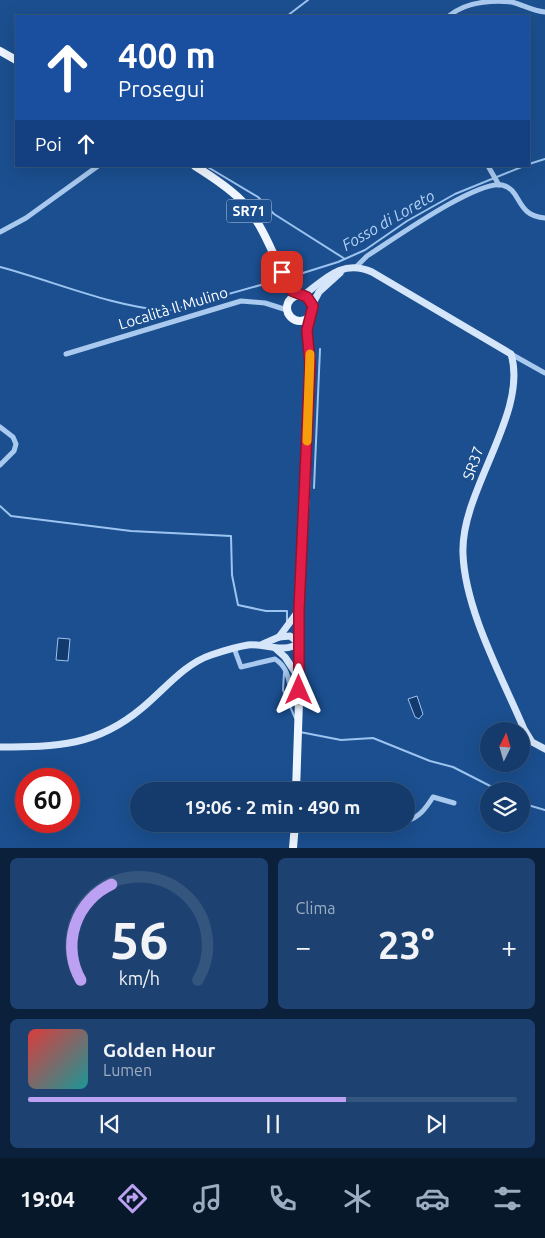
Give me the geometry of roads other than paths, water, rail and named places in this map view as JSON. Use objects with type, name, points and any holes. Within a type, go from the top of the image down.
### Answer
[{"type":"main road","points":[[0,51],[15,59]]},
{"type":"main road","name":"SR71","points":[[196,167],[227,188],[242,201],[251,214],[287,284],[289,301],[287,310]]},
{"type":"main road","name":"SR71","points":[[287,284],[312,304]]},
{"type":"main road","points":[[289,301],[301,295]]},
{"type":"main road","points":[[296,782],[300,678],[299,610],[310,364],[307,335],[312,304]]},
{"type":"main road","points":[[287,310],[307,335]]},
{"type":"main road","points":[[294,319],[302,320],[309,317]]},
{"type":"main road","points":[[293,848],[294,832]]},
{"type":"street","points":[[451,15],[475,2],[493,1],[511,2],[545,12]]},
{"type":"street","points":[[0,232],[26,218],[97,167]]},
{"type":"street","points":[[489,167],[498,183],[511,191],[526,212],[534,217],[545,218]]},
{"type":"street","points":[[301,295],[332,274],[357,266],[367,256],[450,203],[498,183]]},
{"type":"street","points":[[357,266],[372,272],[545,373]]},
{"type":"street","points":[[312,304],[325,286],[348,268]]},
{"type":"street","name":"Località Il Mulino","points":[[66,354],[241,301],[265,303],[287,310]]},
{"type":"street","name":"SR37","points":[[511,354],[516,370],[513,397],[468,516],[463,553],[470,600],[524,729],[532,742],[545,749]]},
{"type":"street","points":[[0,427],[13,437],[16,444],[14,451],[0,466]]},
{"type":"street","points":[[279,637],[299,610]]},
{"type":"street","points":[[0,747],[54,745],[92,739],[114,728],[141,709],[196,662],[234,648],[263,644],[279,637],[290,636],[299,642],[288,648],[263,644]]},
{"type":"street","points":[[274,647],[286,656],[300,678]]},
{"type":"street","points":[[234,648],[241,667],[275,660],[279,662],[288,674],[291,694],[299,702]]},
{"type":"street","points":[[415,818],[426,809],[433,797],[454,803]]},
{"type":"water","points":[[58,638],[70,639],[68,661],[56,660]]},
{"type":"water","points":[[417,696],[423,714],[419,719],[415,717],[408,699]]},
{"type":"waterway","points":[[288,15],[308,0]]},
{"type":"waterway","name":"Fosso di Loreto","points":[[530,164],[545,159]]},
{"type":"waterway","points":[[208,167],[258,197],[274,214],[345,259]]},
{"type":"waterway","name":"Fosso di Loreto","points":[[287,278],[338,262],[365,250],[407,221],[455,194],[522,167]]},
{"type":"waterway","name":"Fosso di Loreto","points":[[0,267],[104,299],[168,311],[282,279]]},
{"type":"waterway","points":[[314,488],[320,349]]},
{"type":"waterway","points":[[0,506],[11,516],[131,531],[231,536],[232,575],[238,605],[266,611],[287,611],[287,623]]},
{"type":"waterway","points":[[284,673],[283,690],[295,718]]},
{"type":"waterway","points":[[300,732],[341,740],[373,738],[430,761],[453,767],[482,782]]},
{"type":"waterway","points":[[530,806],[545,810]]}]
